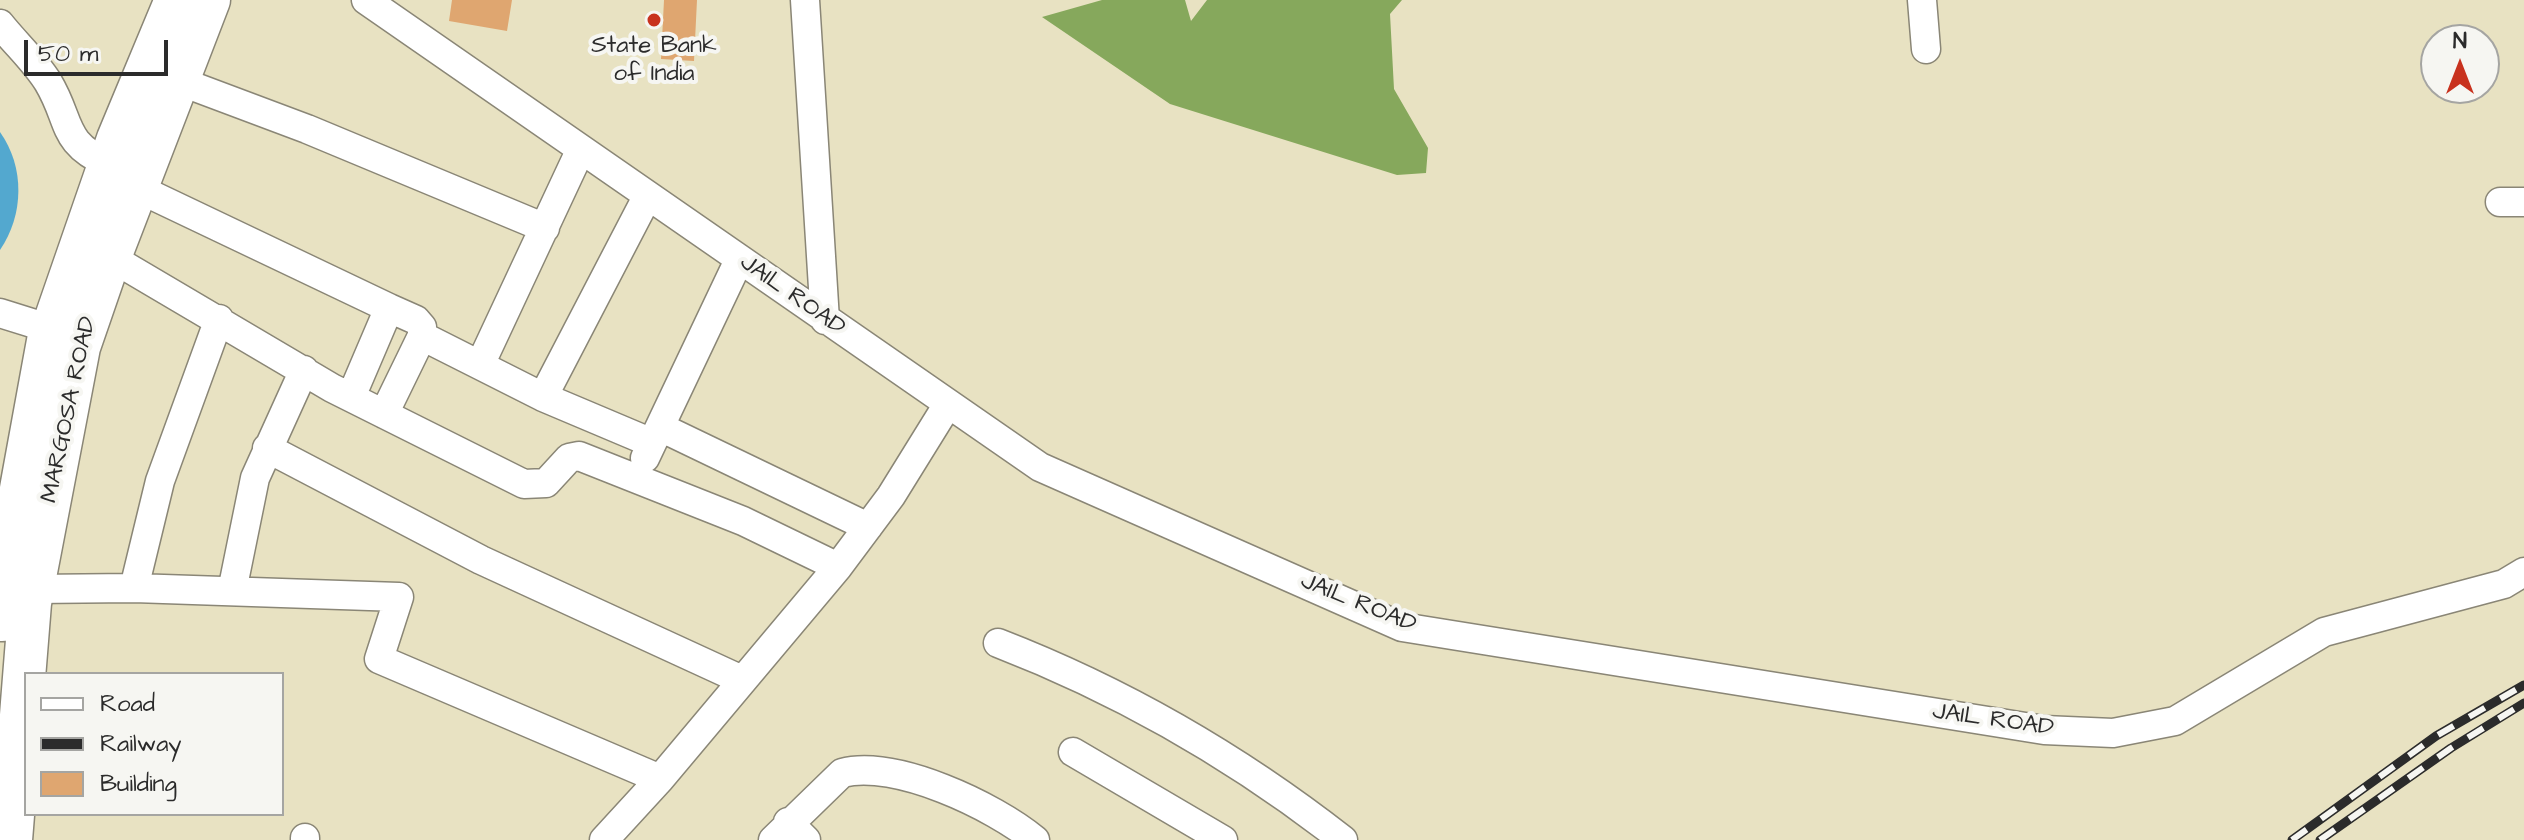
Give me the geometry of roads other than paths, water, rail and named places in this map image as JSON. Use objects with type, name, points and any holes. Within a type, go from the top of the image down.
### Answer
[{"type":"highway","points":[[0,645],[6,571],[51,329],[123,176],[176,0]]},
{"type":"highway","name":"MARGOSA ROAD","points":[[26,672],[33,589],[79,347],[110,257],[123,176],[179,81],[209,0]]},
{"type":"highway","name":"MARGOSA ROAD","points":[[11,840],[24,692]]},
{"type":"street","name":"JAIL ROAD","points":[[366,0],[1040,467],[1402,627],[2044,730],[2113,733],[2175,721],[2324,632],[2504,584],[2524,572]]},
{"type":"street","points":[[805,0],[825,320]]},
{"type":"street","points":[[1922,0],[1926,49]]},
{"type":"street","points":[[0,24],[48,82],[70,135],[85,153],[123,176],[416,320],[422,327],[422,336],[384,414]]},
{"type":"street","points":[[179,81],[307,129],[545,228]]},
{"type":"street","points":[[480,365],[580,151]]},
{"type":"street","points":[[543,397],[647,197]]},
{"type":"street","points":[[110,257],[351,397],[524,484],[546,483],[569,458],[579,456],[743,521],[838,567]]},
{"type":"street","points":[[636,478],[739,260]]},
{"type":"street","points":[[351,397],[389,308]]},
{"type":"street","points":[[0,313],[51,329]]},
{"type":"street","points":[[134,588],[160,481],[219,319]]},
{"type":"street","points":[[422,336],[543,397],[656,435],[868,527]]},
{"type":"street","points":[[232,591],[248,503],[267,448],[304,370]]},
{"type":"street","points":[[604,840],[660,779],[838,567],[868,527],[948,404]]},
{"type":"street","points":[[267,448],[481,560],[742,680]]},
{"type":"street","points":[[33,589],[134,588],[399,597],[379,659],[660,779]]},
{"type":"street","points":[[998,643],[1055,665],[1174,725],[1288,798],[1343,840]]},
{"type":"street","points":[[1073,752],[1219,839]]},
{"type":"street","points":[[789,834],[842,773],[856,769],[898,776],[962,797],[1020,828],[1035,840]]},
{"type":"water","points":[[0,132],[14,160],[18,191],[14,222],[0,250]]},
{"type":"railway","points":[[2292,840],[2436,736],[2524,685]]},
{"type":"railway","points":[[2320,840],[2451,748],[2524,703]]},
{"type":"place","name":"State Bank of India","points":[[654,20]]}]
